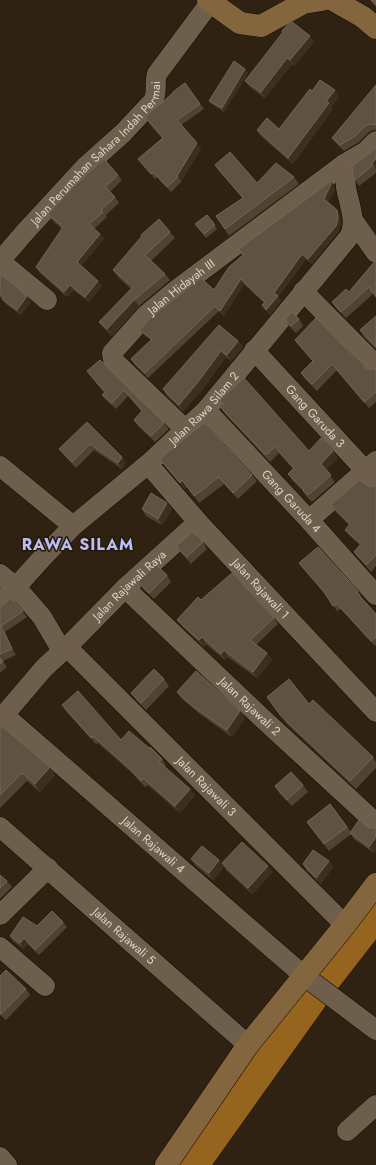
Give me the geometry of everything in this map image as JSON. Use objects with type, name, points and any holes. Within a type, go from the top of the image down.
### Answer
[{"type":"street","points":[[210,0],[240,23],[261,26],[303,3],[322,0]]},
{"type":"street","name":"Jalan Perumahan Sahara Indah Permai","points":[[0,261],[85,167],[123,133],[153,101],[155,96],[157,74],[210,0]]},
{"type":"street","points":[[333,0],[363,17],[376,28]]},
{"type":"street","points":[[344,164],[373,151]]},
{"type":"street","name":"Jalan Rawa Silam 2","points":[[0,602],[73,526],[148,464],[206,410],[254,350],[278,324],[303,291],[349,237],[352,230],[353,220],[346,186],[344,164]]},
{"type":"street","name":"Jalan Hidayah III","points":[[185,429],[113,360],[112,353],[146,315],[176,290],[344,164]]},
{"type":"street","points":[[353,220],[375,251]]},
{"type":"street","points":[[0,261],[47,300]]},
{"type":"street","points":[[303,291],[376,365]]},
{"type":"street","name":"Gang Garuda 3","points":[[254,350],[373,471]]},
{"type":"street","name":"Gang Garuda 4","points":[[206,410],[310,520],[376,595]]},
{"type":"street","name":"Jalan Rajawali 1","points":[[148,464],[198,522],[376,712]]},
{"type":"street","points":[[0,466],[73,526]]},
{"type":"street","points":[[310,520],[373,471]]},
{"type":"street","name":"Jalan Rajawali Raya","points":[[2,716],[44,668],[65,649],[125,588],[198,522]]},
{"type":"street","points":[[0,574],[16,587],[42,617],[65,649]]},
{"type":"street","name":"Jalan Rajawali 2","points":[[125,588],[262,718],[376,823]]},
{"type":"street","name":"Jalan Rajawali 3","points":[[65,649],[345,925]]},
{"type":"street","name":"Jalan Rajawali 4","points":[[2,716],[307,978],[376,1030]]},
{"type":"street","name":"Jalan Rajawali 5","points":[[0,827],[248,1045]]},
{"type":"street","points":[[0,915],[48,868]]},
{"type":"street","points":[[166,1165],[248,1045],[307,978],[376,884]]},
{"type":"street","points":[[0,947],[45,986]]},
{"type":"street","points":[[347,1131],[376,1106]]},
{"type":"street","points":[[0,1157],[7,1165]]},
{"type":"shaded area","points":[[376,883],[376,914],[327,977],[193,1165],[166,1165]]},
{"type":"building","points":[[371,0],[376,0],[376,5]]},
{"type":"building","points":[[291,21],[310,36],[290,60],[287,58],[261,92],[245,81]]},
{"type":"building","points":[[234,61],[245,69],[222,108],[209,101]]},
{"type":"building","points":[[320,80],[335,90],[326,101],[329,103],[288,158],[257,130],[267,118],[279,129],[310,89],[312,91]]},
{"type":"building","points":[[185,83],[200,104],[177,120],[197,143],[177,176],[178,177],[167,187],[153,172],[151,174],[138,159],[163,138],[145,117]]},
{"type":"building","points":[[376,85],[376,125],[369,124],[355,136],[340,145],[332,138]]},
{"type":"building","points":[[376,147],[376,159],[372,163],[373,165],[355,180],[353,177],[352,166]]},
{"type":"building","points":[[230,152],[257,183],[276,163],[294,177],[225,229],[216,216],[243,198],[215,165]]},
{"type":"building","points":[[104,159],[118,175],[105,187],[115,197],[101,210],[103,212],[89,224],[100,234],[77,262],[98,281],[85,297],[70,285],[64,292],[36,267],[63,227],[48,214],[75,185]]},
{"type":"building","points":[[331,181],[324,199],[337,210],[338,219],[336,226],[308,259],[302,254],[274,293],[278,296],[266,310],[262,305],[265,302],[241,279],[220,311],[215,306],[145,373],[131,359],[152,339],[140,330],[150,318],[201,278],[214,290],[229,267],[243,255],[239,249]]},
{"type":"building","points":[[207,215],[215,225],[204,234],[195,224]]},
{"type":"building","points":[[159,219],[170,232],[145,255],[165,274],[134,300],[107,329],[99,322],[133,287],[113,270],[142,236],[141,235]]},
{"type":"building","points":[[376,260],[376,297],[369,287],[341,312],[332,302],[346,289],[349,292]]},
{"type":"building","points":[[0,274],[27,296],[17,310],[2,299],[4,297],[0,294]]},
{"type":"building","points":[[292,312],[299,319],[291,326],[285,320]]},
{"type":"building","points":[[376,316],[376,347],[360,330]]},
{"type":"building","points":[[316,318],[363,367],[374,370],[376,369],[376,392],[364,402],[332,364],[312,384],[301,373],[313,361],[295,340]]},
{"type":"building","points":[[219,325],[238,341],[227,355],[221,351],[179,405],[163,389]]},
{"type":"building","points":[[100,360],[164,423],[151,436],[134,420],[142,411],[124,390],[112,403],[102,395],[105,392],[87,371]]},
{"type":"building","points":[[244,378],[309,451],[321,438],[333,451],[321,464],[331,475],[308,495],[288,474],[294,468],[275,447],[266,455],[221,408],[224,406],[220,400]]},
{"type":"building","points":[[87,422],[122,457],[118,463],[90,444],[72,462],[59,449]]},
{"type":"building","points":[[204,423],[252,475],[233,493],[219,477],[194,496],[182,480],[180,483],[160,459]]},
{"type":"building","points":[[360,480],[368,486],[375,486],[376,488],[376,555],[366,565],[354,552],[361,544],[345,530],[350,524],[331,505]]},
{"type":"building","points":[[151,493],[167,503],[158,519],[142,509]]},
{"type":"building","points":[[193,532],[203,542],[187,557],[176,546]]},
{"type":"building","points":[[318,547],[358,591],[356,592],[376,614],[376,637],[371,641],[337,604],[333,606],[324,592],[299,563]]},
{"type":"building","points":[[156,565],[167,575],[149,593],[138,581]]},
{"type":"building","points":[[232,573],[274,618],[250,640],[267,653],[253,672],[224,650],[221,654],[202,637],[199,640],[177,620],[198,597],[201,600]]},
{"type":"building","points":[[11,598],[23,611],[1,626],[12,649],[0,654],[0,606]]},
{"type":"building","points":[[154,669],[164,679],[141,703],[131,693]]},
{"type":"building","points":[[196,671],[240,711],[227,730],[195,708],[177,692]]},
{"type":"building","points":[[289,679],[309,704],[313,700],[373,757],[350,781],[281,716],[267,697]]},
{"type":"building","points":[[78,691],[121,740],[129,731],[149,748],[150,747],[162,759],[159,762],[190,789],[175,806],[143,778],[141,781],[129,768],[93,736],[91,738],[62,705]]},
{"type":"building","points":[[0,725],[50,767],[35,784],[22,773],[0,795]]},
{"type":"building","points":[[291,772],[303,785],[287,800],[275,786]]},
{"type":"building","points":[[330,804],[347,827],[324,844],[307,822]]},
{"type":"building","points":[[359,820],[369,828],[376,828],[376,837],[369,847],[350,833]]},
{"type":"building","points":[[242,842],[268,866],[248,888],[222,863]]},
{"type":"building","points":[[202,846],[219,860],[209,873],[191,859]]},
{"type":"building","points":[[313,850],[329,861],[316,878],[303,864]]},
{"type":"building","points":[[0,875],[7,881],[0,888]]},
{"type":"building","points":[[52,911],[63,922],[35,950],[24,938],[20,943],[10,936],[23,917],[37,926]]},
{"type":"building","points":[[6,970],[26,989],[1,1014],[0,976]]},
{"type":"waterway","points":[[327,977],[376,914]]},
{"type":"waterway","points":[[193,1165],[312,998]]},
{"type":"district","name":"RAWA SILAM","points":[[78,544]]}]
